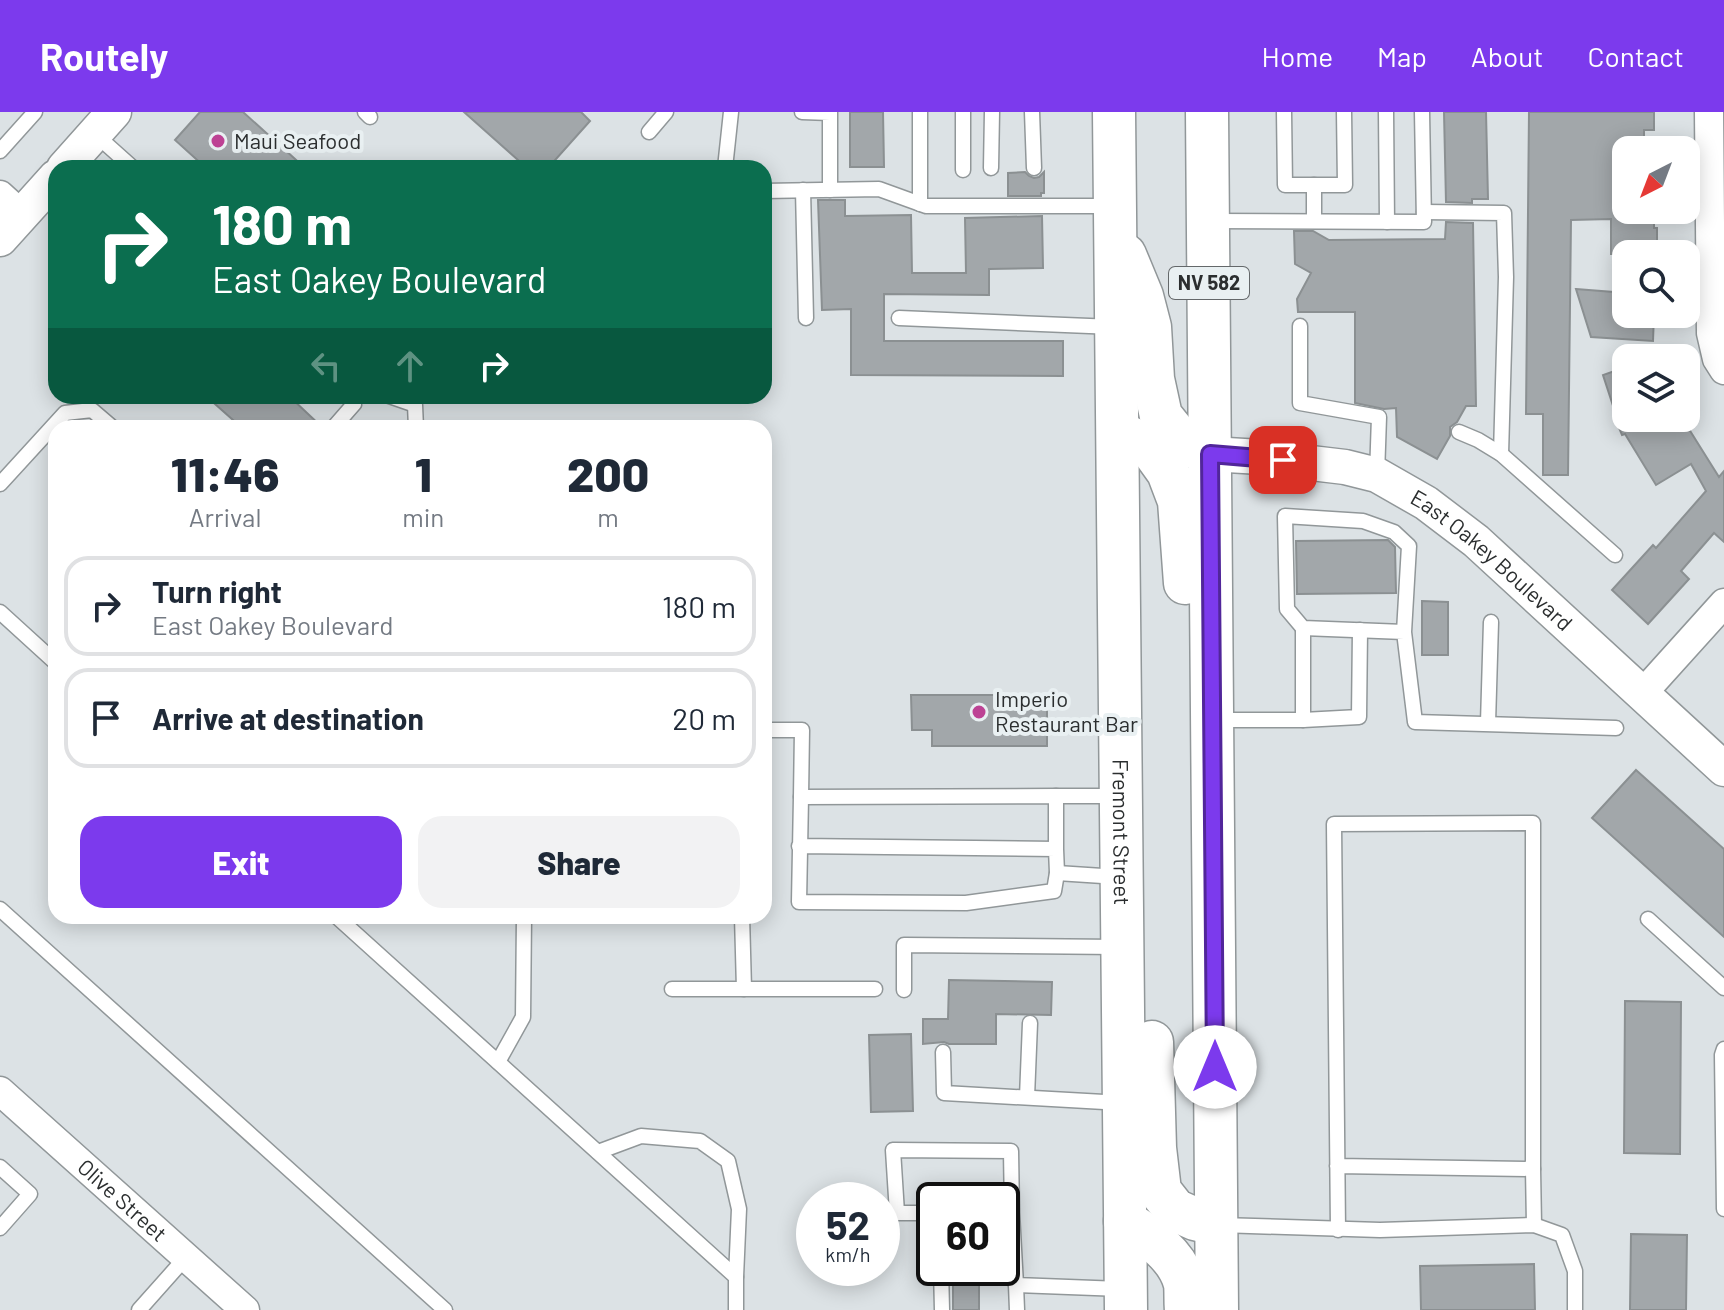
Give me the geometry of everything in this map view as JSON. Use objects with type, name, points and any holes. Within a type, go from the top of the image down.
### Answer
[{"type":"main road","name":"Fremont Street","points":[[1114,112],[1126,1300]]},
{"type":"main road","name":"NV 582","points":[[1207,112],[1217,1310]]},
{"type":"main road","points":[[1114,218],[1150,327],[1153,379],[1161,416],[1182,442],[1210,454]]},
{"type":"main road","points":[[1118,432],[1150,447],[1168,472],[1179,501],[1186,594],[1193,636],[1212,661]]},
{"type":"main road","points":[[1123,967],[1151,1024],[1155,1148],[1160,1191],[1175,1210],[1216,1224]]},
{"type":"main road","points":[[1125,1221],[1150,1237],[1176,1264],[1185,1285],[1186,1310]]},
{"type":"street","points":[[1709,112],[1711,333],[1717,359],[1724,370]]},
{"type":"street","points":[[71,160],[104,123]]},
{"type":"street","points":[[7,216],[48,183]]},
{"type":"street","name":"East Oakey Boulevard","points":[[1210,454],[1345,467],[1377,475],[1426,503],[1476,541],[1724,769]]},
{"type":"street","points":[[1642,694],[1724,603]]},
{"type":"street","name":"Olive Street","points":[[0,1091],[245,1310]]},
{"type":"lane","points":[[0,151],[35,112]]},
{"type":"lane","points":[[649,132],[666,112]]},
{"type":"lane","points":[[726,160],[731,112]]},
{"type":"lane","points":[[802,112],[830,113],[830,190]]},
{"type":"lane","points":[[920,112],[920,204]]},
{"type":"lane","points":[[963,112],[963,170]]},
{"type":"lane","points":[[991,168],[992,112]]},
{"type":"lane","points":[[1032,112],[1034,168]]},
{"type":"lane","points":[[1284,112],[1285,185],[1345,185],[1344,112]]},
{"type":"lane","points":[[1386,112],[1387,222]]},
{"type":"lane","points":[[1208,221],[1424,222],[1422,112]]},
{"type":"lane","points":[[104,123],[128,160]]},
{"type":"lane","points":[[1314,185],[1314,221]]},
{"type":"lane","points":[[772,191],[879,189],[926,206],[1114,218]]},
{"type":"lane","points":[[803,190],[806,318]]},
{"type":"lane","points":[[1424,212],[1504,213],[1506,277],[1501,454]]},
{"type":"lane","points":[[899,318],[1116,327]]},
{"type":"lane","points":[[1300,326],[1300,403],[1379,417],[1377,475]]},
{"type":"lane","points":[[340,420],[354,404]]},
{"type":"lane","points":[[59,420],[65,413],[92,410],[104,420]]},
{"type":"lane","points":[[0,484],[48,432]]},
{"type":"lane","points":[[1459,432],[1501,454],[1615,555]]},
{"type":"lane","points":[[1303,720],[1303,628],[1287,609],[1285,516],[1363,521],[1394,532],[1409,546],[1404,632],[1415,722],[1616,728]]},
{"type":"lane","points":[[0,612],[48,656]]},
{"type":"lane","points":[[1488,723],[1491,622]]},
{"type":"lane","points":[[1303,628],[1404,632]]},
{"type":"lane","points":[[1212,719],[1359,717],[1360,630]]},
{"type":"lane","points":[[772,730],[802,730],[799,902],[966,903],[1054,891],[1057,873],[1056,796]]},
{"type":"lane","points":[[801,797],[1122,796]]},
{"type":"lane","points":[[1338,1230],[1334,824],[1533,823],[1534,1225]]},
{"type":"lane","points":[[799,846],[1056,849]]},
{"type":"lane","points":[[1057,873],[1122,877]]},
{"type":"lane","points":[[0,909],[445,1310]]},
{"type":"lane","points":[[1648,919],[1724,988]]},
{"type":"lane","points":[[345,924],[736,1277]]},
{"type":"lane","points":[[498,1062],[523,1017],[524,924]]},
{"type":"lane","points":[[742,924],[744,989]]},
{"type":"lane","points":[[904,990],[904,945],[1123,967]]},
{"type":"lane","points":[[672,989],[875,989]]},
{"type":"lane","points":[[1027,1097],[1030,1023]]},
{"type":"lane","points":[[1724,1049],[1724,1209]]},
{"type":"lane","points":[[943,1052],[944,1093],[1124,1103]]},
{"type":"lane","points":[[598,1152],[641,1136],[700,1141],[728,1161],[739,1209],[736,1310]]},
{"type":"lane","points":[[916,1213],[897,1213],[893,1150],[1011,1151],[1009,1182]]},
{"type":"lane","points":[[1337,1166],[1533,1169]]},
{"type":"lane","points":[[0,1167],[30,1194],[0,1228]]},
{"type":"lane","points":[[1216,1224],[1338,1230],[1534,1225],[1562,1235],[1575,1271],[1575,1310]]},
{"type":"lane","points":[[139,1310],[187,1256]]},
{"type":"lane","points":[[941,1286],[942,1310]]},
{"type":"lane","points":[[1016,1286],[1017,1310]]},
{"type":"lane","points":[[1020,1286],[1126,1300]]},
{"type":"building","points":[[200,112],[243,112],[296,160],[197,160],[175,140]]},
{"type":"building","points":[[464,112],[581,112],[590,121],[555,160],[518,160]]},
{"type":"building","points":[[850,112],[883,112],[884,167],[850,167]]},
{"type":"building","points":[[1444,112],[1486,112],[1488,199],[1472,199],[1472,203],[1446,202]]},
{"type":"building","points":[[1529,112],[1654,112],[1654,130],[1644,130],[1644,136],[1612,136],[1612,224],[1654,224],[1657,240],[1612,240],[1611,254],[1611,219],[1571,220],[1568,475],[1543,475],[1543,414],[1526,414]]},
{"type":"building","points":[[1025,172],[1034,178],[1044,172],[1044,193],[1041,196],[1008,196],[1008,173]]},
{"type":"building","points":[[818,200],[845,200],[845,216],[911,215],[912,273],[966,273],[965,218],[1042,216],[1043,268],[989,269],[989,295],[884,294],[884,341],[1063,341],[1063,376],[851,375],[851,309],[822,310]]},
{"type":"building","points":[[1446,222],[1473,223],[1476,406],[1466,406],[1457,422],[1450,427],[1450,436],[1437,459],[1397,437],[1396,408],[1384,409],[1355,403],[1355,312],[1298,312],[1297,299],[1311,273],[1295,264],[1294,231],[1313,231],[1329,240],[1445,239]]},
{"type":"building","points":[[1576,289],[1612,292],[1612,328],[1653,328],[1653,341],[1591,337]]},
{"type":"building","points":[[1612,372],[1612,403],[1603,375]]},
{"type":"building","points":[[215,404],[298,404],[314,420],[233,420]]},
{"type":"building","points":[[1621,432],[1691,432],[1719,477],[1724,471],[1724,542],[1714,533],[1681,571],[1689,579],[1648,624],[1612,590],[1653,545],[1656,548],[1706,491],[1691,464],[1656,485],[1625,434]]},
{"type":"building","points":[[1388,540],[1395,547],[1396,593],[1297,594],[1296,541]]},
{"type":"building","points":[[1422,601],[1448,602],[1448,655],[1422,655]]},
{"type":"building","name":"Imperio Restaurant Bar","points":[[911,695],[1047,695],[1047,746],[932,746],[932,730],[912,730]]},
{"type":"building","points":[[1636,770],[1724,849],[1724,937],[1592,818]]},
{"type":"building","points":[[949,980],[1052,982],[1051,1015],[996,1014],[996,1044],[923,1044],[923,1019],[948,1019]]},
{"type":"building","points":[[1625,1001],[1681,1002],[1680,1154],[1624,1153]]},
{"type":"building","points":[[911,1034],[913,1111],[871,1112],[869,1035]]},
{"type":"building","points":[[1631,1234],[1687,1235],[1686,1310],[1630,1310]]},
{"type":"building","points":[[1534,1264],[1535,1310],[1421,1310],[1420,1266]]},
{"type":"building","points":[[953,1286],[979,1286],[979,1310],[953,1310]]},
{"type":"place","name":"Maui Seafood","points":[[218,141]]},
{"type":"place","name":"Imperio Restaurant Bar","points":[[979,712]]},
{"type":"route","points":[[1215,1067],[1210,454],[1283,460]]}]
